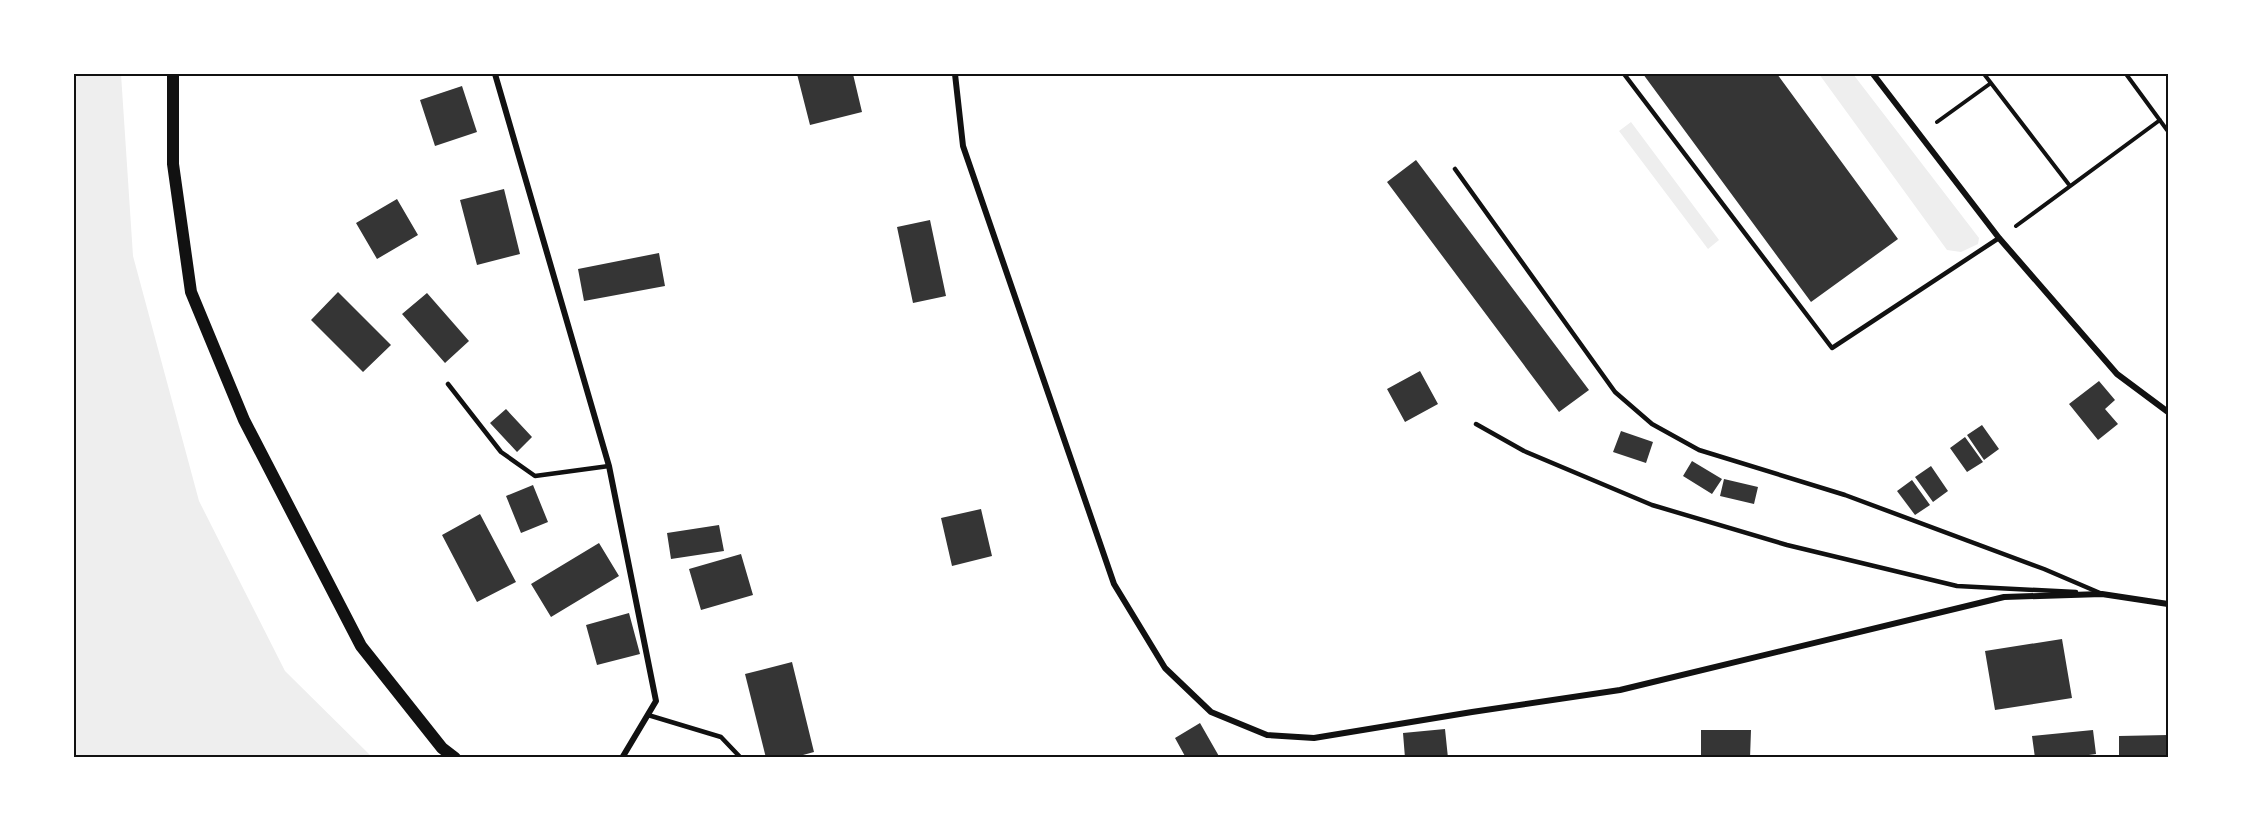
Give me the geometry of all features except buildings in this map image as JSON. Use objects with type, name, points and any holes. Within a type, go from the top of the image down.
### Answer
[{"type":"main road","points":[[173,74],[173,164],[191,292],[213,346],[244,420],[361,646],[442,748],[455,758]]},
{"type":"street","points":[[495,74],[609,466],[656,701],[622,758]]},
{"type":"street","points":[[955,74],[963,146],[1114,584],[1165,668],[1211,712],[1267,735],[1314,738],[1620,690],[2004,597],[2102,594],[2169,604]]},
{"type":"street","points":[[1873,74],[1998,238],[2117,374],[2169,412]]},
{"type":"lane","points":[[1624,74],[1832,348],[1998,238]]},
{"type":"lane","points":[[1455,169],[1615,392],[1652,424],[1699,450],[1845,495],[2044,569],[2102,594]]},
{"type":"lane","points":[[448,384],[501,452],[535,476],[609,466]]},
{"type":"lane","points":[[1476,424],[1524,451],[1652,505],[1787,544],[1957,586],[2102,594]]},
{"type":"lane","points":[[648,715],[721,737],[741,758]]},
{"type":"path","points":[[1984,74],[2070,186]]},
{"type":"path","points":[[2126,74],[2167,130],[2169,129]]},
{"type":"path","points":[[1920,135],[1991,83]]},
{"type":"path","points":[[1998,238],[2160,120]]},
{"type":"shaded area","points":[[74,74],[121,74],[133,256],[199,501],[285,671],[372,757],[74,757]]},
{"type":"shaded area","points":[[1819,74],[1853,74],[1979,238],[1978,244],[1961,252],[1947,250]]},
{"type":"shaded area","points":[[1631,122],[1719,240],[1708,249],[1619,131]]}]
